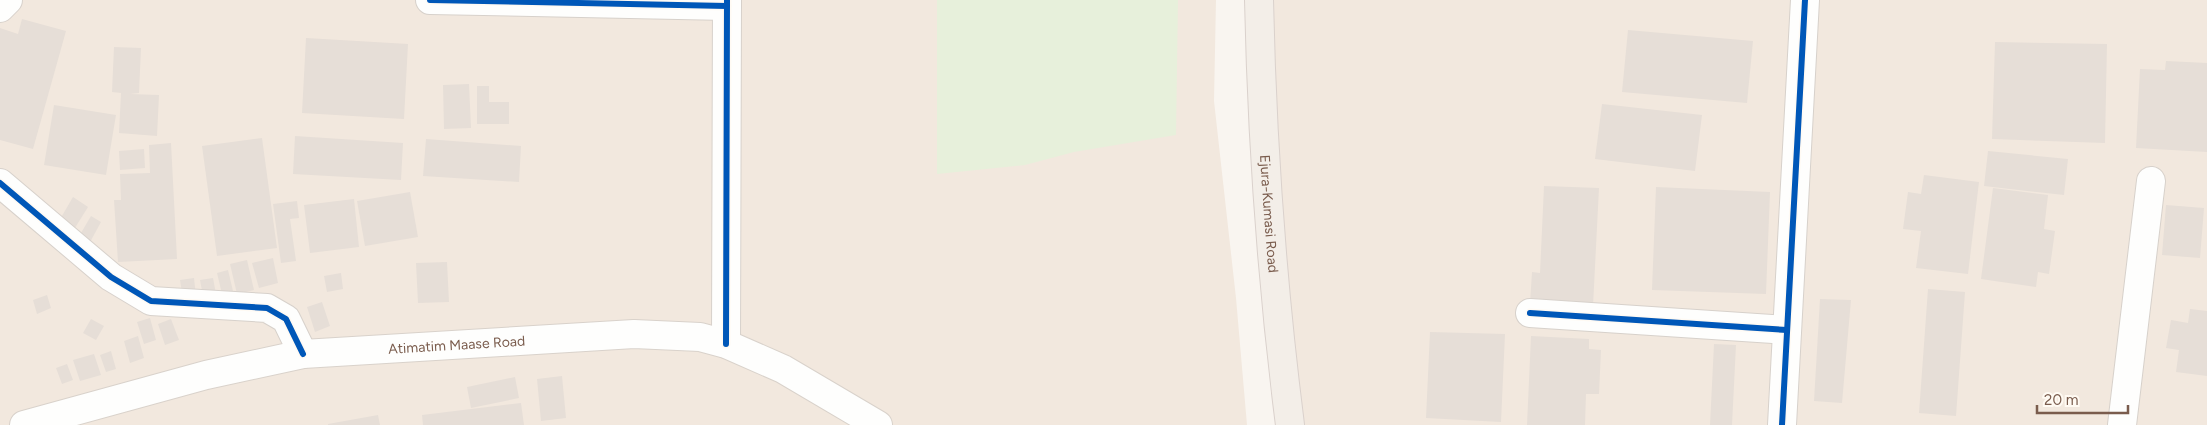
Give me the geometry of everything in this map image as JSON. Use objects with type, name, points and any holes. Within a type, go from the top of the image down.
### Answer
[{"type":"main road","name":"Ejura-Kumasi Road","points":[[1259,0],[1260,62],[1277,320],[1290,425]]},
{"type":"street","points":[[0,8],[8,0]]},
{"type":"street","points":[[430,0],[727,3],[726,344]]},
{"type":"street","points":[[1782,425],[1805,0]]},
{"type":"street","points":[[2122,425],[2151,181]]},
{"type":"street","points":[[0,183],[111,277],[151,301],[267,308],[286,319],[303,354]]},
{"type":"street","points":[[1530,313],[1787,330]]},
{"type":"street","name":"Atimatim Maase Road","points":[[24,425],[206,375],[303,354],[634,334],[700,337],[726,344],[783,369],[878,425]]},
{"type":"shaded area","points":[[0,0],[1216,0],[1214,101],[1236,298],[1247,425],[0,425]]},
{"type":"shaded area","points":[[1260,0],[2207,0],[2207,425],[1292,425]]},
{"type":"green space","points":[[937,0],[1178,0],[1176,135],[1074,152],[1025,165],[937,174]]},
{"type":"building","points":[[22,19],[66,31],[33,149],[0,140],[0,28],[18,34]]},
{"type":"building","points":[[1628,30],[1753,41],[1747,103],[1622,92]]},
{"type":"building","points":[[306,38],[408,44],[404,119],[302,113]]},
{"type":"building","points":[[1995,42],[2107,44],[2105,143],[1992,139]]},
{"type":"building","points":[[114,47],[141,48],[139,93],[130,94],[159,95],[157,136],[119,133],[121,93],[112,92]]},
{"type":"building","points":[[2166,61],[2207,63],[2207,152],[2136,148],[2140,69],[2165,70]]},
{"type":"building","points":[[469,84],[471,128],[444,129],[443,85]]},
{"type":"building","points":[[477,86],[489,86],[489,102],[509,102],[509,124],[477,124]]},
{"type":"building","points":[[1602,104],[1702,115],[1695,171],[1595,159]]},
{"type":"building","points":[[54,105],[116,115],[106,175],[44,165]]},
{"type":"building","points":[[295,136],[403,143],[401,180],[293,174]]},
{"type":"building","points":[[262,138],[277,248],[217,256],[202,146]]},
{"type":"building","points":[[426,139],[521,146],[519,182],[423,176]]},
{"type":"building","points":[[171,143],[177,259],[118,262],[114,200],[121,200],[120,174],[150,173],[149,145]]},
{"type":"building","points":[[144,149],[145,168],[120,170],[119,151]]},
{"type":"building","points":[[1988,151],[2068,159],[2064,195],[1984,186]]},
{"type":"building","points":[[1924,175],[1979,182],[1968,274],[1916,268],[1921,231],[1903,229],[1908,192],[1921,194]]},
{"type":"building","points":[[1544,186],[1599,188],[1593,306],[1530,304],[1532,272],[1540,273]]},
{"type":"building","points":[[1656,187],[1770,192],[1766,294],[1652,290]]},
{"type":"building","points":[[1993,188],[2048,195],[2044,229],[2055,231],[2049,274],[2038,272],[2036,287],[1981,279]]},
{"type":"building","points":[[410,192],[418,237],[365,246],[357,201]]},
{"type":"building","points":[[73,197],[88,207],[73,231],[59,221]]},
{"type":"building","points":[[354,199],[359,247],[310,253],[304,205]]},
{"type":"building","points":[[297,201],[299,218],[290,219],[296,261],[281,263],[273,204]]},
{"type":"building","points":[[2166,205],[2204,208],[2200,258],[2162,255]]},
{"type":"building","points":[[91,216],[101,222],[89,244],[78,238]]},
{"type":"building","points":[[273,258],[278,283],[259,288],[252,263]]},
{"type":"building","points":[[247,260],[254,290],[237,294],[230,264]]},
{"type":"building","points":[[447,262],[449,302],[418,303],[416,263]]},
{"type":"building","points":[[228,270],[233,291],[222,294],[217,273]]},
{"type":"building","points":[[341,273],[343,289],[327,292],[324,276]]},
{"type":"building","points":[[194,278],[196,296],[183,299],[180,280]]},
{"type":"building","points":[[213,278],[216,294],[203,296],[200,280]]},
{"type":"building","points":[[1928,289],[1965,292],[1956,416],[1919,413]]},
{"type":"building","points":[[47,295],[51,308],[37,314],[33,300]]},
{"type":"building","points":[[1820,299],[1851,300],[1842,403],[1814,401]]},
{"type":"building","points":[[322,302],[330,326],[315,332],[307,307]]},
{"type":"building","points":[[2190,309],[2207,311],[2207,376],[2176,372],[2179,350],[2166,348],[2171,320],[2188,323]]},
{"type":"building","points":[[150,318],[156,340],[144,344],[137,322]]},
{"type":"building","points":[[91,319],[104,326],[96,340],[83,333]]},
{"type":"building","points":[[171,319],[179,340],[165,345],[158,324]]},
{"type":"building","points":[[1430,332],[1505,334],[1501,422],[1426,418]]},
{"type":"building","points":[[138,336],[144,358],[130,363],[124,341]]},
{"type":"building","points":[[1531,336],[1589,339],[1589,349],[1601,350],[1599,394],[1586,394],[1585,425],[1527,425]]},
{"type":"building","points":[[1714,344],[1736,345],[1732,425],[1710,425]]},
{"type":"building","points":[[111,351],[116,369],[106,372],[100,355]]},
{"type":"building","points":[[94,354],[101,375],[80,381],[73,360]]},
{"type":"building","points":[[67,364],[73,380],[62,384],[56,368]]},
{"type":"building","points":[[562,376],[566,418],[541,421],[537,379]]},
{"type":"building","points":[[515,377],[519,398],[471,408],[467,387]]},
{"type":"building","points":[[521,403],[524,425],[423,425],[422,415]]},
{"type":"building","points":[[378,415],[380,425],[328,425],[328,424]]},
{"type":"cycle path","points":[[430,0],[727,6]]},
{"type":"cycle path","points":[[726,344],[727,0]]},
{"type":"cycle path","points":[[1782,425],[1805,0]]},
{"type":"cycle path","points":[[0,183],[111,277],[151,301],[267,308],[286,319],[303,354]]},
{"type":"cycle path","points":[[1530,313],[1787,330]]}]
